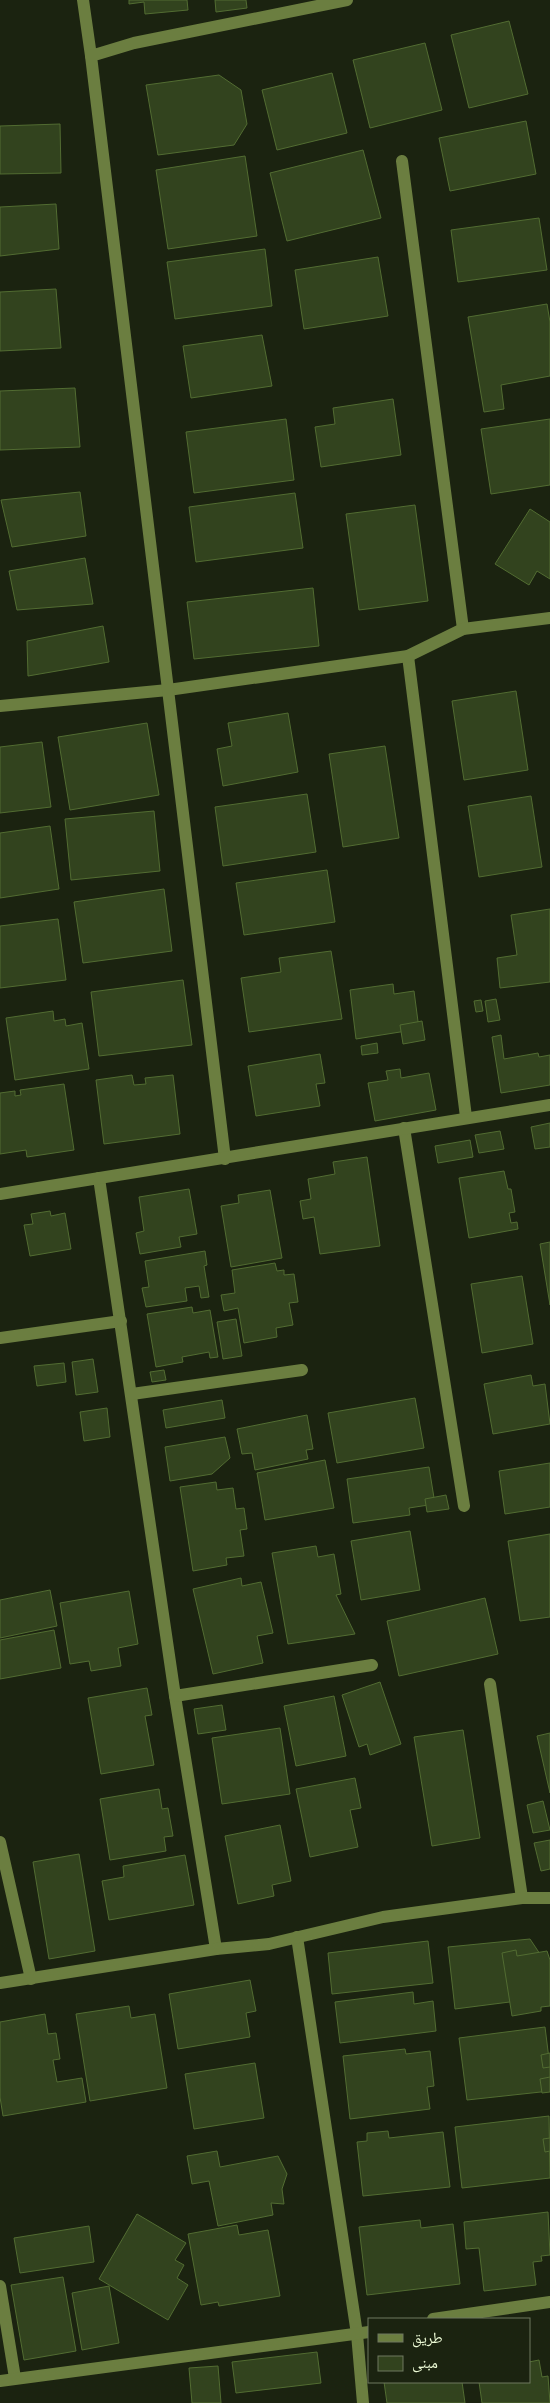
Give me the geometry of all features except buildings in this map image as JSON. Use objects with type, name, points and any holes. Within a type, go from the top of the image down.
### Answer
[{"type":"street","points":[[83,0],[225,1159]]},
{"type":"street","points":[[91,56],[134,43],[347,0]]},
{"type":"street","points":[[402,161],[463,629]]},
{"type":"street","points":[[0,706],[168,690],[408,656],[463,629],[550,618]]},
{"type":"street","points":[[408,656],[466,1118]]},
{"type":"street","points":[[0,1194],[550,1105]]},
{"type":"street","points":[[404,1128],[464,1506]]},
{"type":"street","points":[[99,1178],[175,1696],[216,1949]]},
{"type":"street","points":[[0,1338],[121,1320]]},
{"type":"street","points":[[132,1394],[302,1370]]},
{"type":"street","points":[[175,1696],[372,1665]]},
{"type":"street","points":[[490,1684],[522,1898]]},
{"type":"street","points":[[0,1842],[31,1979]]},
{"type":"street","points":[[0,1983],[216,1949],[269,1944],[382,1918],[522,1898],[550,1898]]},
{"type":"street","points":[[297,1938],[363,2333],[363,2403]]},
{"type":"street","points":[[0,2286],[15,2378]]},
{"type":"street","points":[[440,2318],[550,2302]]},
{"type":"street","points":[[0,2381],[363,2333]]}]
